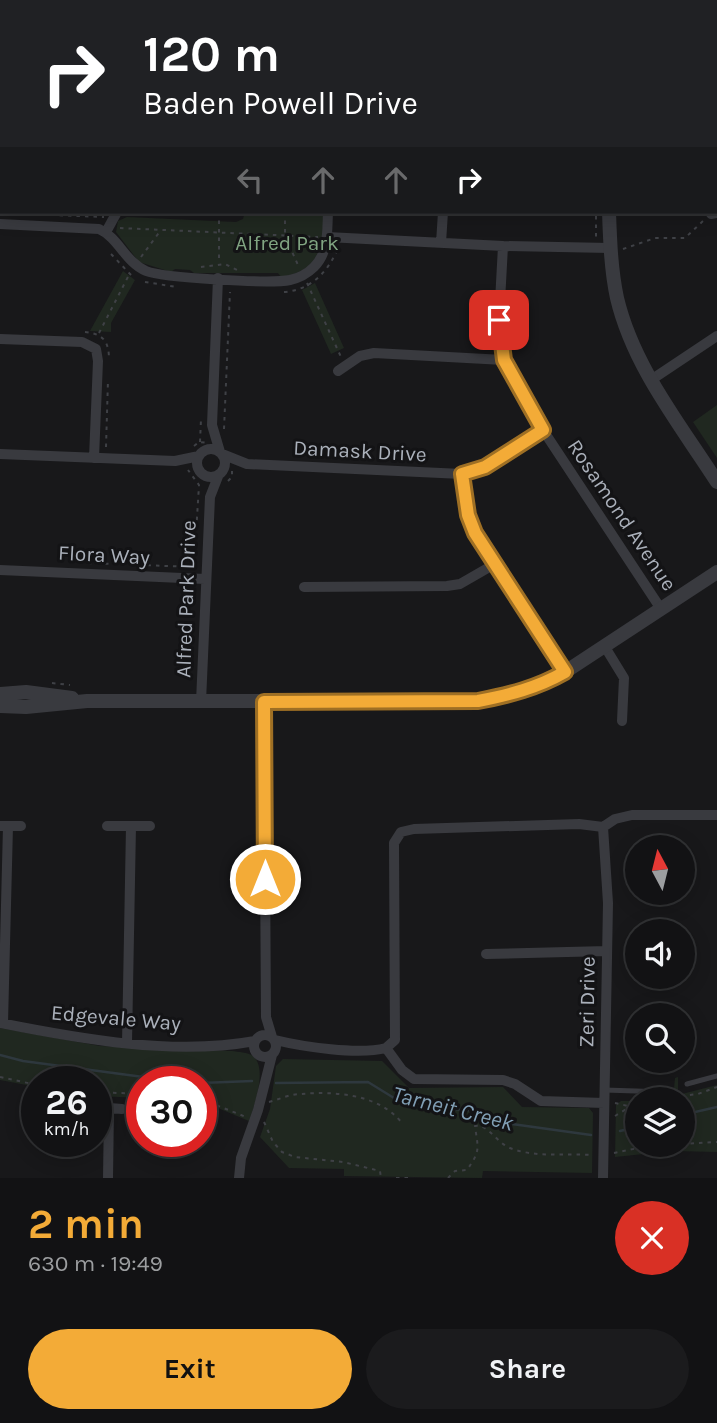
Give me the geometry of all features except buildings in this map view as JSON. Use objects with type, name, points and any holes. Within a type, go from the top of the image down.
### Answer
[{"type":"street","points":[[3,217],[90,227],[112,222],[132,269],[160,275],[283,281],[305,278],[321,257],[327,237],[328,214]]},
{"type":"street","points":[[441,243],[443,214]]},
{"type":"street","points":[[609,214],[610,248],[617,297],[631,342],[651,380],[717,482]]},
{"type":"street","points":[[327,237],[503,246],[610,248]]},
{"type":"street","name":"Rosamond Avenue","points":[[503,246],[499,320],[504,360],[543,430],[661,609]]},
{"type":"street","points":[[0,454],[175,461],[210,477],[220,472],[225,463],[212,425],[218,278]]},
{"type":"street","points":[[651,380],[717,336]]},
{"type":"street","points":[[0,338],[82,342],[96,349],[98,361],[94,458]]},
{"type":"street","points":[[341,368],[360,356],[374,353],[504,360]]},
{"type":"street","points":[[196,470],[201,449],[212,425]]},
{"type":"street","name":"Damask Drive","points":[[220,472],[247,464],[462,474],[485,467],[543,430]]},
{"type":"street","points":[[175,461],[201,449],[212,449],[221,453]]},
{"type":"street","name":"Damask Drive","points":[[221,453],[247,464]]},
{"type":"street","name":"Alfred Park Drive","points":[[196,470],[210,497]]},
{"type":"street","name":"Alfred Park Drive","points":[[201,702],[210,497],[220,472]]},
{"type":"street","points":[[462,474],[468,515],[475,533],[493,565],[565,672]]},
{"type":"street","points":[[304,587],[447,586],[460,584],[493,565]]},
{"type":"street","name":"Flora Way","points":[[0,570],[205,579]]},
{"type":"street","points":[[0,694],[26,699],[87,701],[478,701],[510,695],[544,684],[717,572]]},
{"type":"street","points":[[605,647],[624,678],[622,721]]},
{"type":"street","points":[[0,706],[26,699]]},
{"type":"street","points":[[239,1178],[241,1158],[261,1102],[264,1079],[273,1054],[273,1039],[266,1017],[264,702]]},
{"type":"street","points":[[256,1039],[265,1035],[302,1047],[374,1050],[386,1048],[395,1040],[394,843],[401,832],[414,829],[579,824],[603,827],[615,819],[632,816],[717,815]]},
{"type":"street","points":[[2,1023],[4,826],[21,826]]},
{"type":"street","points":[[107,826],[150,826]]},
{"type":"street","points":[[127,1043],[131,826]]},
{"type":"street","name":"Zeri Drive","points":[[603,827],[608,866],[603,1178]]},
{"type":"street","points":[[486,954],[607,951]]},
{"type":"street","points":[[264,1079],[254,1047],[266,1017]]},
{"type":"street","name":"Edgevale Way","points":[[2,1023],[74,1037],[127,1043],[229,1045],[256,1039]]},
{"type":"street","name":"Edgevale Way","points":[[229,1045],[257,1054]]},
{"type":"street","points":[[257,1054],[265,1057],[302,1047]]},
{"type":"street","points":[[386,1048],[402,1070],[414,1079],[503,1080],[515,1084],[541,1101],[604,1103]]},
{"type":"street","points":[[112,1108],[122,1109]]},
{"type":"street","points":[[108,1178],[109,1157]]},
{"type":"lane","points":[[687,1084],[717,1076]]},
{"type":"lane","points":[[604,1090],[625,1092]]},
{"type":"path","points":[[219,214],[219,263]]},
{"type":"path","points":[[285,214],[285,236],[341,368]]},
{"type":"path","points":[[613,266],[623,264],[622,249],[655,238],[685,238],[713,214]]},
{"type":"path","points":[[3,217],[125,221],[125,228]]},
{"type":"path","points":[[112,222],[125,228],[327,237]]},
{"type":"path","points":[[98,334],[132,269],[161,230]]},
{"type":"path","points":[[110,253],[115,261],[154,285],[178,288]]},
{"type":"path","points":[[201,414],[201,449]]},
{"type":"path","points":[[83,563],[194,567],[199,485],[187,473],[196,470]]},
{"type":"path","points":[[49,682],[71,685]]},
{"type":"path","points":[[0,1077],[21,1082]]},
{"type":"path","points":[[695,1094],[717,1087]]},
{"type":"path","points":[[261,1102],[301,1094],[358,1096],[395,1114],[402,1123]]},
{"type":"path","points":[[604,1103],[625,1106]]},
{"type":"path","points":[[217,1105],[265,1123],[273,1142],[282,1152],[295,1157],[343,1162],[380,1171],[381,1178]]},
{"type":"path","points":[[604,1122],[625,1110]]},
{"type":"path","points":[[448,1178],[455,1171],[467,1170],[475,1160],[479,1144],[475,1126],[478,1125],[484,1126],[496,1140],[514,1149],[604,1156],[625,1151]]},
{"type":"path","points":[[695,1143],[717,1142]]},
{"type":"path","points":[[396,1178],[412,1178]]},
{"type":"green space","name":"Alfred Park","points":[[244,214],[324,214],[317,255],[304,269],[281,277],[278,273],[194,273],[190,270],[175,269],[171,272],[139,262],[116,232],[118,221],[127,217],[236,222],[243,219]]},
{"type":"green space","points":[[123,271],[135,280],[111,323],[111,332],[90,331]]},
{"type":"green space","points":[[315,283],[344,348],[331,354],[302,290]]},
{"type":"green space","points":[[717,405],[717,458],[693,422]]},
{"type":"green space","points":[[0,1028],[100,1046],[232,1051],[248,1054],[257,1062],[260,1078],[249,1121],[217,1108],[217,1066],[126,1066],[126,1097],[112,1097],[112,1066],[21,1066],[21,1084],[0,1080]]},
{"type":"green space","points":[[283,1059],[382,1061],[409,1088],[503,1087],[522,1107],[589,1108],[593,1113],[592,1173],[483,1171],[482,1178],[344,1176],[344,1169],[289,1168],[260,1137],[270,1109],[276,1066]]},
{"type":"green space","points":[[678,1077],[678,1087],[674,1087],[675,1078]]},
{"type":"green space","points":[[717,1085],[717,1152],[695,1152],[695,1091]]},
{"type":"green space","points":[[625,1101],[625,1156],[615,1157],[616,1105]]},
{"type":"waterway","name":"Tarneit Creek","points":[[0,1055],[23,1061],[126,1075]]},
{"type":"waterway","name":"Tarneit Creek","points":[[217,1082],[252,1081]]},
{"type":"waterway","name":"Tarneit Creek","points":[[276,1083],[368,1082],[394,1098],[438,1108],[478,1111],[512,1124],[591,1135]]},
{"type":"waterway","name":"Tarneit Creek","points":[[695,1112],[717,1107]]},
{"type":"waterway","name":"Tarneit Creek","points":[[620,1131],[625,1130]]},
{"type":"route","points":[[265,879],[264,702],[478,701],[510,695],[544,684],[565,672],[493,565],[468,515],[462,474],[485,467],[543,430],[504,360],[499,320]]}]
